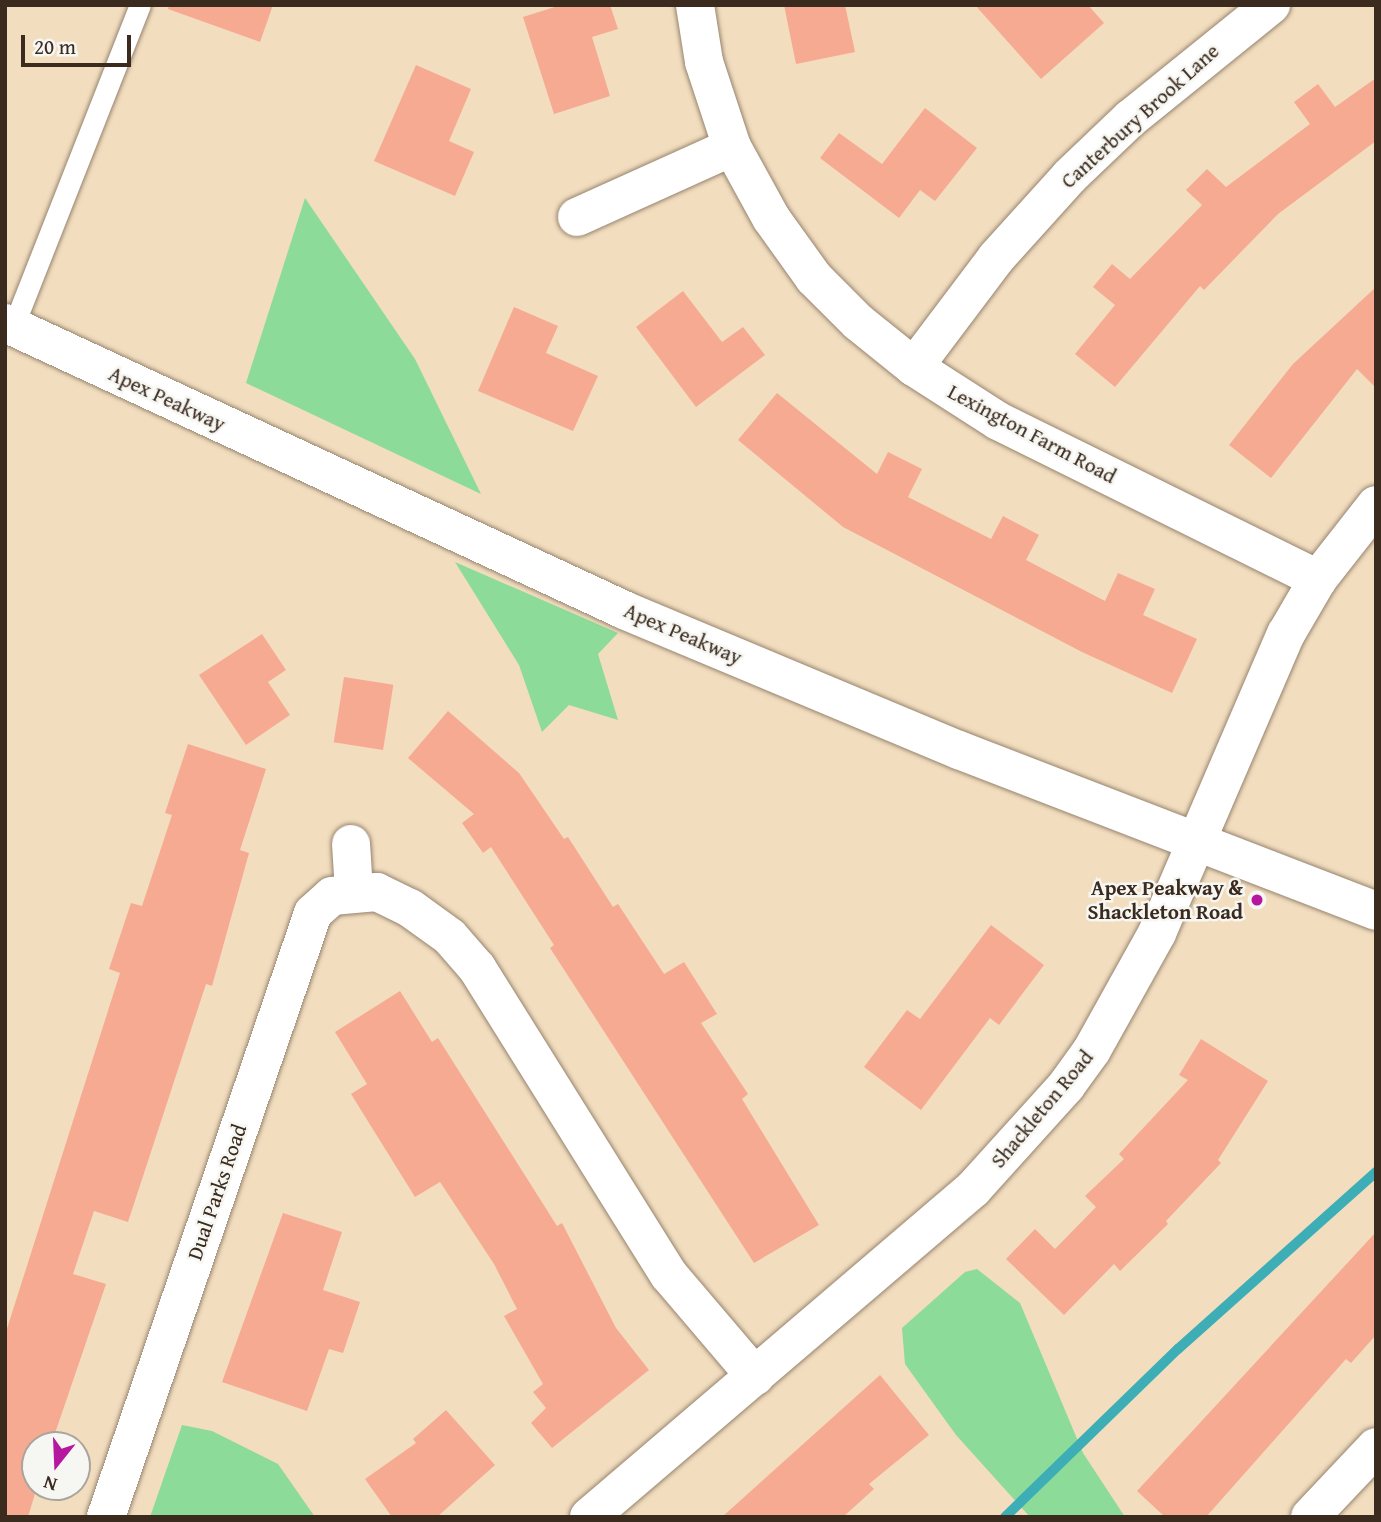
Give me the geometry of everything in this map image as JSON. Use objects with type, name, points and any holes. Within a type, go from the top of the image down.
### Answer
[{"type":"street","name":"Lexington Farm Road","points":[[695,5],[704,62],[732,147],[771,218],[814,278],[914,367],[998,421],[1318,579]]},
{"type":"street","name":"Canterbury Brook Lane","points":[[914,367],[996,258],[1070,176],[1247,12]]},
{"type":"street","points":[[577,217],[732,147]]},
{"type":"street","name":"Apex Peakway","points":[[9,325],[624,610],[959,750],[1376,911]]},
{"type":"street","name":"Shackleton Road","points":[[589,1517],[973,1189],[1066,1086],[1092,1050],[1157,933],[1286,634],[1318,579],[1376,505]]},
{"type":"street","points":[[351,844],[354,891],[377,892],[410,908],[450,937],[477,968],[669,1275],[755,1376]]},
{"type":"street","name":"Dual Parks Road","points":[[106,1517],[313,913],[332,896],[354,891]]},
{"type":"street","points":[[1315,1515],[1376,1447]]},
{"type":"lane","points":[[9,325],[140,5]]},
{"type":"green space","points":[[305,198],[415,359],[481,494],[246,383]]},
{"type":"green space","points":[[455,562],[618,633],[598,654],[618,720],[569,705],[542,732],[519,665]]},
{"type":"green space","points":[[977,1269],[1020,1303],[1083,1453],[1125,1517],[1030,1517],[956,1435],[905,1364],[902,1328],[965,1272]]},
{"type":"green space","points":[[182,1425],[212,1431],[278,1464],[315,1517],[150,1517]]},
{"type":"building","points":[[169,5],[273,5],[260,42],[168,9]]},
{"type":"building","points":[[561,5],[610,5],[618,29],[592,37],[610,96],[554,114],[523,17]]},
{"type":"building","points":[[784,5],[845,5],[855,52],[796,64]]},
{"type":"building","points":[[975,5],[1088,5],[1104,23],[1041,79]]},
{"type":"building","points":[[416,65],[471,89],[449,141],[474,152],[455,196],[374,161]]},
{"type":"building","points":[[1376,78],[1376,141],[1278,214],[1204,290],[1200,286],[1115,387],[1075,354],[1115,305],[1093,287],[1112,264],[1130,279],[1202,205],[1186,190],[1207,169],[1226,187],[1310,124],[1294,102],[1318,84],[1335,107]]},
{"type":"building","points":[[925,108],[977,148],[935,201],[920,190],[899,218],[820,158],[839,133],[882,164]]},
{"type":"building","points":[[1376,287],[1376,388],[1357,369],[1271,478],[1229,445],[1293,364]]},
{"type":"building","points":[[683,291],[722,342],[743,327],[765,355],[696,407],[636,327]]},
{"type":"building","points":[[514,307],[558,326],[546,353],[598,376],[573,431],[478,391]]},
{"type":"building","points":[[777,393],[877,474],[888,452],[922,469],[908,497],[991,539],[1003,516],[1039,535],[1026,560],[1105,601],[1118,573],[1155,589],[1143,615],[1197,639],[1172,693],[1082,652],[843,527],[738,440]]},
{"type":"building","points":[[262,634],[286,670],[268,682],[290,715],[246,745],[199,675]]},
{"type":"building","points":[[344,677],[393,685],[383,750],[334,742]]},
{"type":"building","points":[[448,711],[519,773],[564,839],[568,837],[613,907],[618,904],[664,974],[684,962],[717,1014],[701,1023],[748,1094],[742,1099],[819,1225],[754,1263],[550,948],[554,945],[491,847],[483,853],[462,823],[474,814],[408,758]]},
{"type":"building","points":[[188,744],[266,769],[240,850],[249,853],[212,986],[206,984],[128,1222],[94,1211],[73,1274],[106,1284],[56,1431],[21,1431],[21,1501],[33,1501],[28,1517],[5,1517],[5,1335],[120,973],[109,969],[131,903],[142,906],[172,815],[165,813]]},
{"type":"building","points":[[991,925],[1044,965],[999,1025],[990,1018],[921,1110],[864,1067],[907,1010],[920,1019]]},
{"type":"building","points":[[400,991],[432,1042],[438,1038],[557,1226],[562,1223],[616,1328],[649,1370],[552,1448],[531,1423],[546,1408],[533,1392],[543,1384],[504,1316],[517,1309],[494,1264],[440,1182],[415,1197],[351,1094],[367,1084],[335,1032]]},
{"type":"building","points":[[1201,1039],[1268,1081],[1218,1160],[1221,1163],[1166,1221],[1168,1224],[1120,1271],[1114,1264],[1064,1315],[1006,1259],[1035,1229],[1055,1249],[1096,1207],[1085,1196],[1124,1159],[1119,1154],[1188,1080],[1179,1075]]},
{"type":"building","points":[[283,1213],[342,1232],[323,1290],[360,1302],[343,1353],[329,1349],[307,1411],[222,1382]]},
{"type":"building","points":[[1376,1232],[1376,1335],[1351,1363],[1346,1359],[1206,1517],[1165,1517],[1137,1491]]},
{"type":"building","points":[[880,1375],[929,1435],[869,1484],[874,1489],[843,1517],[722,1517]]},
{"type":"building","points":[[446,1410],[495,1465],[437,1517],[392,1517],[365,1479],[416,1443],[413,1439]]},
{"type":"waterway","points":[[1005,1517],[1178,1349],[1376,1172]]},
{"type":"place","name":"Apex Peakway & Shackleton Road","points":[[1257,900]]}]
